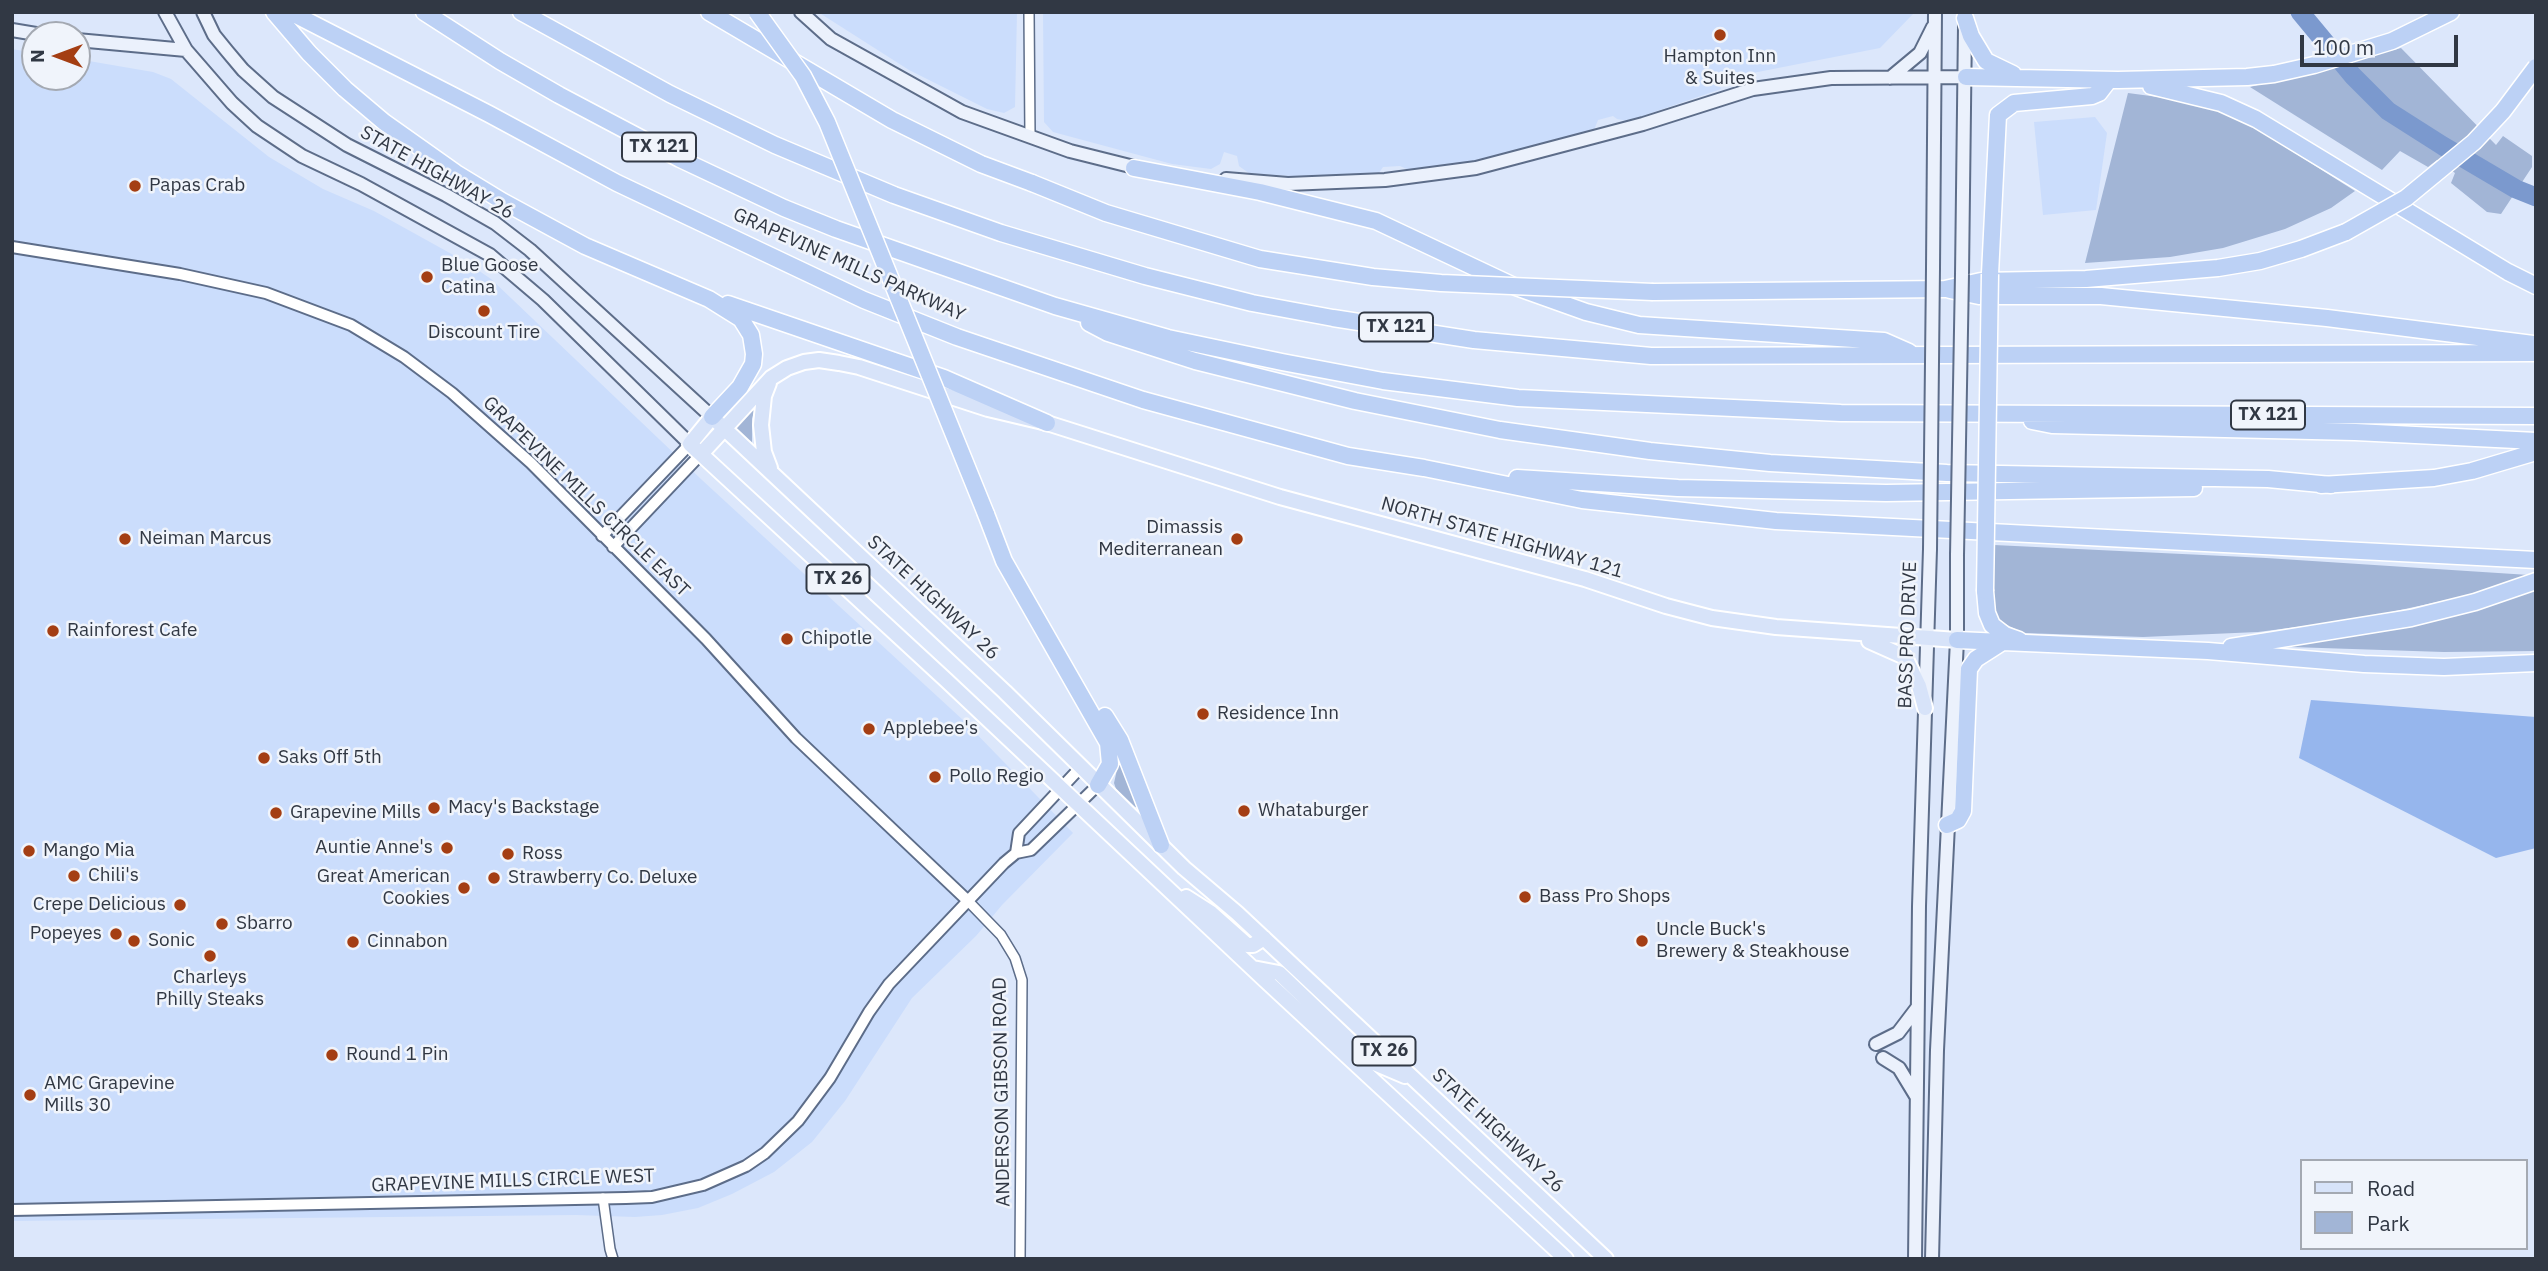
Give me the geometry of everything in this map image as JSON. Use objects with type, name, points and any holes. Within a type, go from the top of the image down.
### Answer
[{"type":"highway","points":[[274,12],[345,89],[384,122],[456,173],[585,246],[709,299],[741,319],[751,335],[753,364],[746,380],[718,423]]},
{"type":"highway","name":"GRAPEVINE MILLS PARKWAY","points":[[290,12],[617,183],[864,300],[957,337],[1143,400],[1348,456],[1424,468]]},
{"type":"highway","name":"TX 121","points":[[424,12],[489,55],[559,95],[731,184],[836,229],[1055,306],[1168,338],[1282,362],[1383,381],[1518,398],[1841,413],[2536,416]]},
{"type":"highway","name":"TX 121","points":[[521,12],[670,94],[775,145],[870,185],[1002,233],[1158,280],[1279,308],[1487,341],[1651,356],[2536,353]]},
{"type":"highway","points":[[709,12],[892,120],[981,164],[1106,213],[1260,259],[1373,277],[1441,283],[1653,292],[1945,289],[1981,281],[2085,279],[2218,268],[2260,261],[2346,232],[2406,198],[2474,142],[2503,111],[2536,67]]},
{"type":"highway","points":[[725,12],[761,44]]},
{"type":"highway","points":[[757,12],[803,76],[822,111],[1004,561],[1108,743],[1110,764],[1098,785]]},
{"type":"highway","points":[[1966,77],[2113,80],[2247,77],[2296,70],[2392,41],[2451,12]]},
{"type":"highway","points":[[1964,15],[1971,36],[1986,61],[2022,78]]},
{"type":"highway","points":[[2028,644],[2005,635],[1992,625],[1987,613],[1985,592],[1990,274],[1998,116],[2014,103],[2092,96],[2113,80]]},
{"type":"highway","points":[[2113,80],[2190,94],[2221,103],[2256,119],[2508,272],[2536,286]]},
{"type":"highway","points":[[1134,168],[1298,201],[1376,221],[1516,287],[1586,312],[1652,326],[1884,341],[1915,354]]},
{"type":"highway","points":[[1945,289],[1979,296],[2114,297],[2327,318],[2536,345]]},
{"type":"highway","points":[[709,299],[738,306],[944,378],[1047,423]]},
{"type":"highway","points":[[1055,306],[1108,333],[1195,361],[1355,401],[1500,430],[1650,451],[1770,463],[2105,484]]},
{"type":"highway","points":[[1999,414],[2052,425],[2355,432],[2536,440]]},
{"type":"highway","points":[[1424,468],[1560,482],[1886,493],[2105,484],[2331,485],[2434,478],[2472,471],[2536,452]]},
{"type":"highway","points":[[1424,468],[1581,500],[1776,521],[2536,560]]},
{"type":"highway","points":[[2208,651],[2361,627],[2475,602],[2536,580]]},
{"type":"highway","points":[[1956,640],[2208,651],[2377,665],[2444,667],[2536,663]]},
{"type":"highway","points":[[1947,825],[1958,820],[1963,811],[1969,669],[1976,659],[2001,643]]},
{"type":"highway","points":[[1060,657],[1086,689],[1120,740],[1161,845]]},
{"type":"main road","points":[[165,12],[186,50]]},
{"type":"main road","name":"STATE HIGHWAY 26","points":[[203,12],[214,35],[227,51],[243,70],[273,97],[347,145],[495,223],[530,250],[1005,692],[1161,845],[1606,1259]]},
{"type":"main road","points":[[801,12],[831,39],[962,112],[1070,151],[1134,168],[1288,184],[1385,180],[1476,168],[1643,124],[1754,89],[1831,78],[1966,77]]},
{"type":"main road","points":[[1932,1259],[1936,1078],[1956,640],[1966,77],[1964,15]]},
{"type":"main road","points":[[1890,78],[1920,53],[1935,18]]},
{"type":"main road","name":"BASS PRO DRIVE","points":[[1915,1259],[1916,1097],[1930,549],[1935,18]]},
{"type":"main road","points":[[91,41],[186,50]]},
{"type":"main road","name":"TX 26","points":[[186,50],[232,103],[275,138],[302,156],[468,242],[505,267],[696,449],[1566,1259]]},
{"type":"main road","name":"NORTH STATE HIGHWAY 121","points":[[771,378],[787,368],[819,360],[859,367],[1280,497],[1585,579],[1712,618],[1776,628],[1956,640]]},
{"type":"main road","points":[[696,449],[718,423],[771,378]]},
{"type":"main road","points":[[771,378],[764,396],[761,425],[764,452],[773,475]]},
{"type":"main road","points":[[1847,634],[1882,645],[1905,657],[1919,686],[1925,708]]},
{"type":"main road","points":[[1168,889],[1189,898],[1247,945],[1253,945],[1264,938]]},
{"type":"main road","points":[[1253,968],[1279,973],[1372,1062],[1413,1079]]},
{"type":"main road","points":[[1876,1044],[1898,1033],[1918,1008]]},
{"type":"main road","points":[[1883,1058],[1899,1068],[1916,1097]]},
{"type":"street","points":[[1029,12],[1031,137]]},
{"type":"street","name":"GRAPEVINE MILLS CIRCLE EAST","points":[[12,247],[225,284],[284,299],[351,326],[404,357],[452,393],[531,463],[706,639],[796,738],[968,901]]},
{"type":"street","points":[[602,536],[696,449]]},
{"type":"street","points":[[613,547],[696,449]]},
{"type":"street","points":[[1080,768],[1019,832],[1016,853],[1031,850],[1098,785]]},
{"type":"street","name":"GRAPEVINE MILLS CIRCLE WEST","points":[[12,1210],[652,1197],[680,1192],[728,1174],[765,1153],[798,1121],[830,1078],[889,984],[1016,853]]},
{"type":"street","name":"ANDERSON GIBSON ROAD","points":[[968,901],[1001,935],[1015,958],[1022,980],[1020,1259]]},
{"type":"street","points":[[603,1198],[613,1259]]},
{"type":"shaded area","points":[[818,12],[1017,12],[1015,107],[1004,113],[987,109],[909,70]]},
{"type":"shaded area","points":[[1043,12],[1913,14],[1880,48],[1717,80],[1721,89],[1628,121],[1613,116],[1598,120],[1594,130],[1587,134],[1482,162],[1413,172],[1400,166],[1383,167],[1379,173],[1372,175],[1313,177],[1250,174],[1239,166],[1237,156],[1224,152],[1220,164],[1211,169],[1172,164],[1053,132],[1044,122]]},
{"type":"shaded area","points":[[12,49],[21,51],[21,91],[91,91],[91,61],[153,72],[171,79],[269,157],[323,189],[374,211],[466,262],[491,279],[702,480],[963,720],[1073,833],[1002,905],[976,936],[912,998],[845,1101],[812,1142],[774,1172],[698,1208],[635,1217],[576,1215],[12,1221]]},
{"type":"shaded area","points":[[2095,117],[2107,133],[2096,210],[2043,215],[2034,122]]},
{"type":"shaded area","points":[[2311,700],[2536,717],[2536,848],[2496,858],[2299,758]]},
{"type":"green space","points":[[2401,48],[2496,145],[2503,136],[2532,156],[2532,167],[2501,214],[2487,212],[2451,183],[2455,173],[2437,160],[2428,167],[2400,151],[2382,170],[2250,87]]},
{"type":"green space","points":[[2128,93],[2203,103],[2238,117],[2355,191],[2331,208],[2285,229],[2223,248],[2170,257],[2085,263]]},
{"type":"green space","points":[[756,405],[752,419],[752,445],[733,429]]},
{"type":"green space","points":[[1994,545],[2266,558],[2529,575],[2474,594],[2359,619],[2258,632],[2143,637],[2023,633],[1999,621],[1993,608]]},
{"type":"green space","points":[[2536,588],[2536,651],[2444,652],[2291,647],[2291,643]]},
{"type":"green space","points":[[1120,756],[1139,807],[1135,807],[1116,789],[1114,783]]},
{"type":"waterway","points":[[2300,12],[2353,76],[2388,111],[2516,189],[2536,197]]},
{"type":"place","name":"Hampton Inn & Suites","points":[[1720,35]]},
{"type":"place","name":"Papas Crab","points":[[135,186]]},
{"type":"place","name":"Blue Goose Catina","points":[[427,277]]},
{"type":"place","name":"Discount Tire","points":[[484,311]]},
{"type":"place","name":"Neiman Marcus","points":[[125,539]]},
{"type":"place","name":"Dimassis Mediterranean","points":[[1237,539]]},
{"type":"place","name":"Rainforest Cafe","points":[[53,631]]},
{"type":"place","name":"Chipotle","points":[[787,639]]},
{"type":"place","name":"Residence Inn","points":[[1203,714]]},
{"type":"place","name":"Applebee's","points":[[869,729]]},
{"type":"place","name":"Saks Off 5th","points":[[264,758]]},
{"type":"place","name":"Pollo Regio","points":[[935,777]]},
{"type":"place","name":"Macy's Backstage","points":[[434,808]]},
{"type":"place","name":"Whataburger","points":[[1244,811]]},
{"type":"place","name":"Grapevine Mills","points":[[276,813]]},
{"type":"place","name":"Auntie Anne's","points":[[447,848]]},
{"type":"place","name":"Mango Mia","points":[[29,851]]},
{"type":"place","name":"Ross","points":[[508,854]]},
{"type":"place","name":"Chili's","points":[[74,876]]},
{"type":"place","name":"Strawberry Co. Deluxe","points":[[494,878]]},
{"type":"place","name":"Great American Cookies","points":[[464,888]]},
{"type":"place","name":"Bass Pro Shops","points":[[1525,897]]},
{"type":"place","name":"Crepe Delicious","points":[[180,905]]},
{"type":"place","name":"Sbarro","points":[[222,924]]},
{"type":"place","name":"Popeyes","points":[[116,934]]},
{"type":"place","name":"Sonic","points":[[134,941]]},
{"type":"place","name":"Uncle Buck's Brewery & Steakhouse","points":[[1642,941]]},
{"type":"place","name":"Cinnabon","points":[[353,942]]},
{"type":"place","name":"Charleys Philly Steaks","points":[[210,956]]},
{"type":"place","name":"Round 1 Pin","points":[[332,1055]]},
{"type":"place","name":"AMC Grapevine Mills 30","points":[[30,1095]]}]
